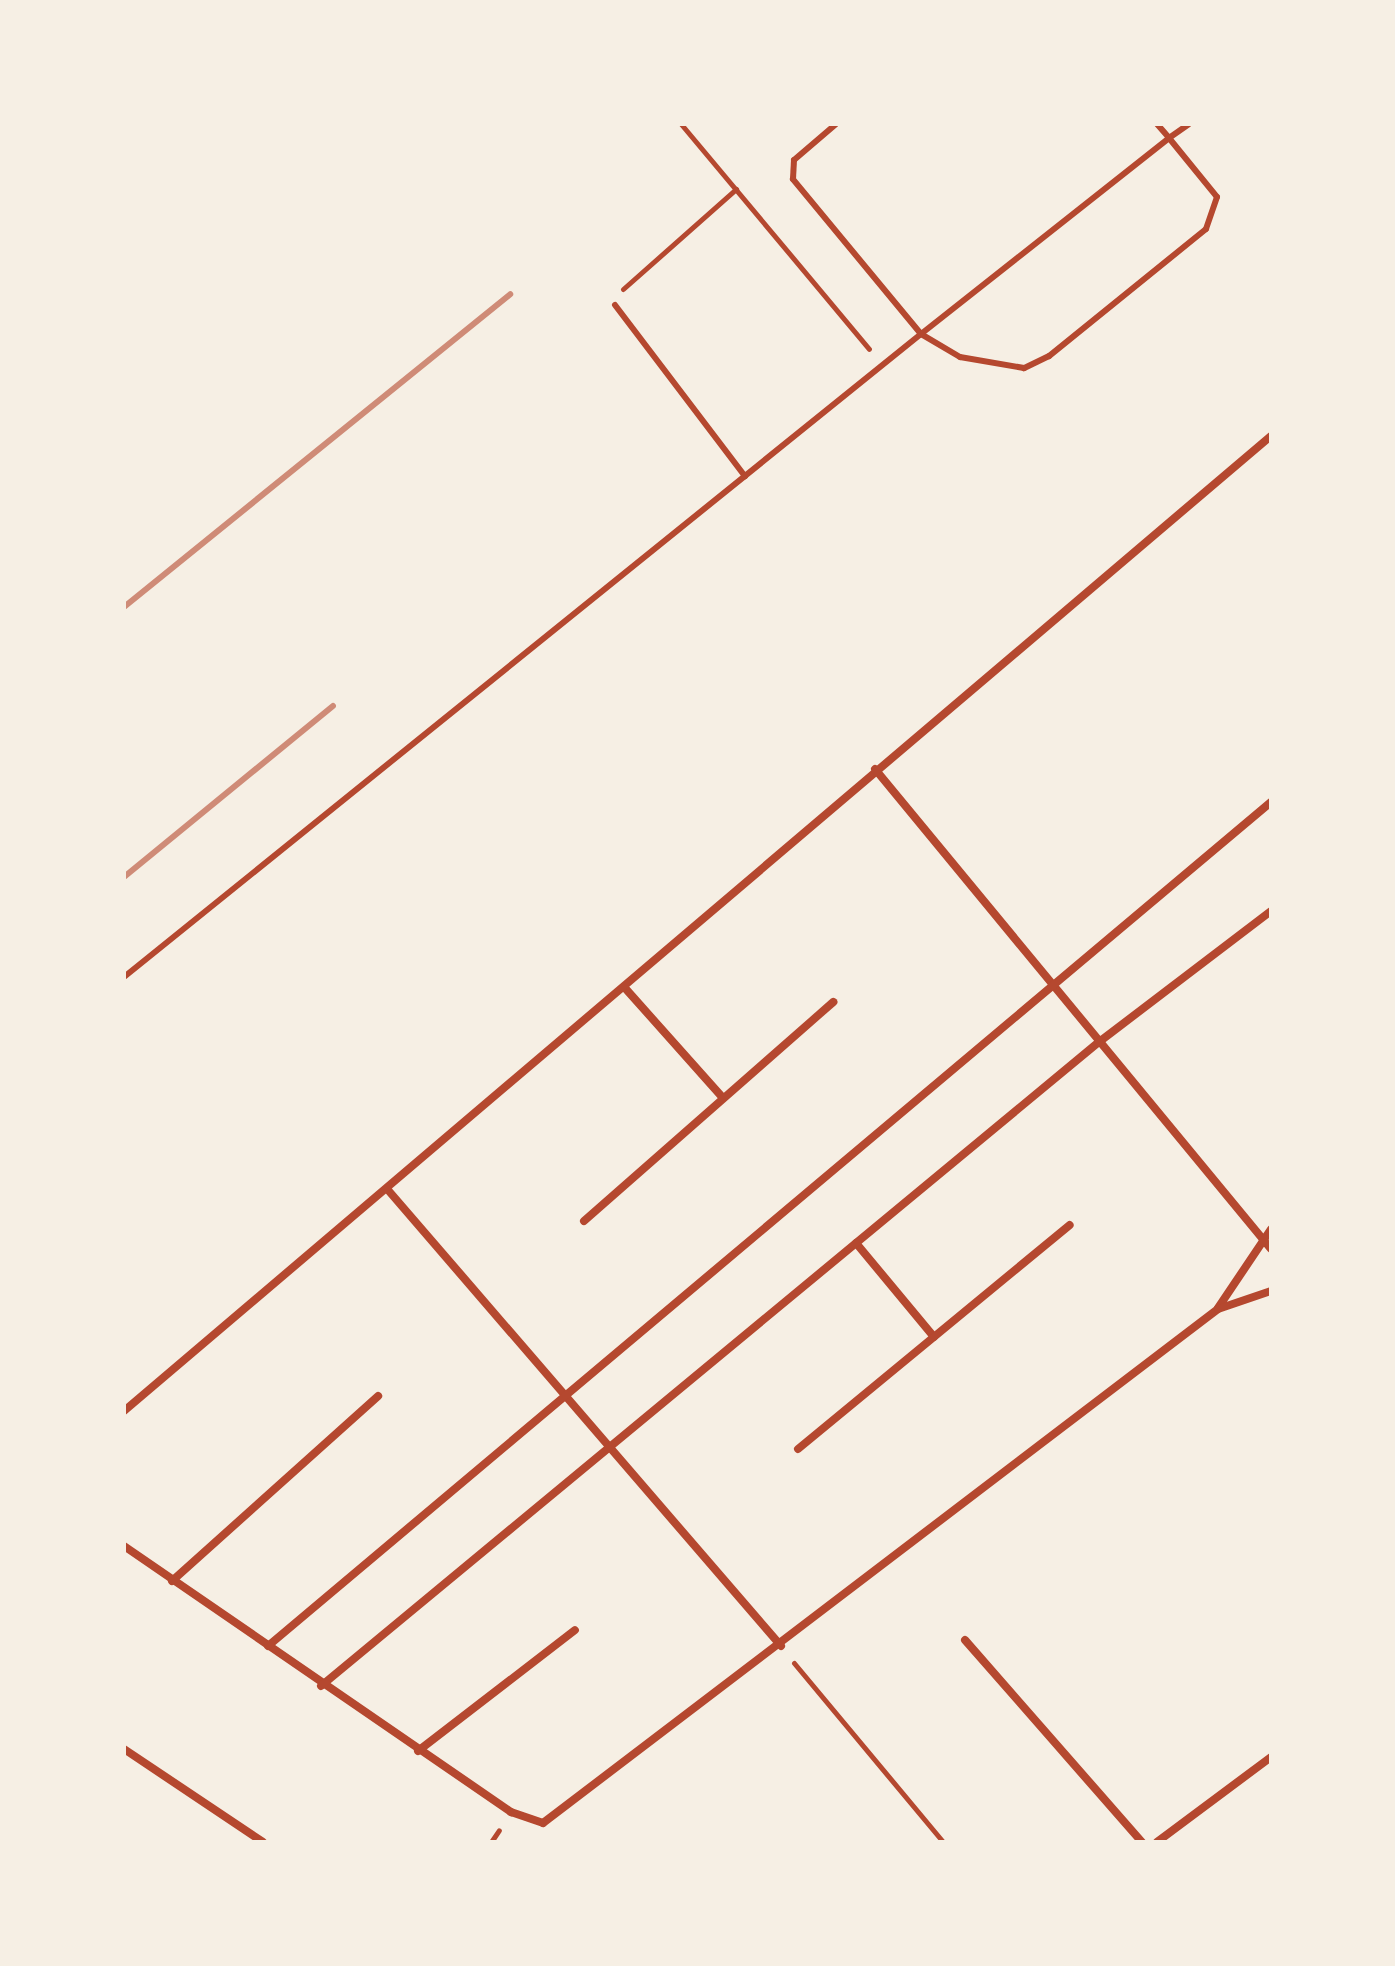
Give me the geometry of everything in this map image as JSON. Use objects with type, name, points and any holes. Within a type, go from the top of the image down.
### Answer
[{"type":"street","points":[[124,1411],[625,988],[875,769],[1271,436]]},
{"type":"street","points":[[875,769],[1271,1249]]},
{"type":"street","points":[[268,1646],[1271,802]]},
{"type":"street","points":[[321,1686],[1099,1042],[1271,911]]},
{"type":"street","points":[[625,988],[723,1098]]},
{"type":"street","points":[[584,1221],[833,1002]]},
{"type":"street","points":[[388,1190],[611,1445],[781,1646]]},
{"type":"street","points":[[798,1449],[1070,1225]]},
{"type":"street","points":[[1218,1309],[1261,1236],[1271,1229]]},
{"type":"street","points":[[856,1243],[934,1337]]},
{"type":"street","points":[[124,1546],[321,1686],[511,1812],[533,1822],[556,1820],[1218,1309],[1271,1291]]},
{"type":"street","points":[[172,1581],[378,1396]]},
{"type":"street","points":[[418,1751],[575,1630]]},
{"type":"street","points":[[965,1640],[1142,1842]]},
{"type":"street","points":[[124,1749],[263,1842]]},
{"type":"street","points":[[1157,1842],[1271,1757]]},
{"type":"lane","points":[[836,124],[794,160],[793,179],[921,334],[991,366],[1024,368],[1049,356],[1217,213],[1217,197],[1157,124]]},
{"type":"lane","points":[[124,977],[921,334],[1189,124]]},
{"type":"lane","points":[[615,305],[745,476]]},
{"type":"path","points":[[681,124],[883,365]]},
{"type":"path","points":[[615,305],[634,272],[736,189]]},
{"type":"path","points":[[781,1646],[943,1842]]},
{"type":"railway","points":[[124,607],[510,294]]},
{"type":"railway","points":[[124,877],[333,706]]}]
